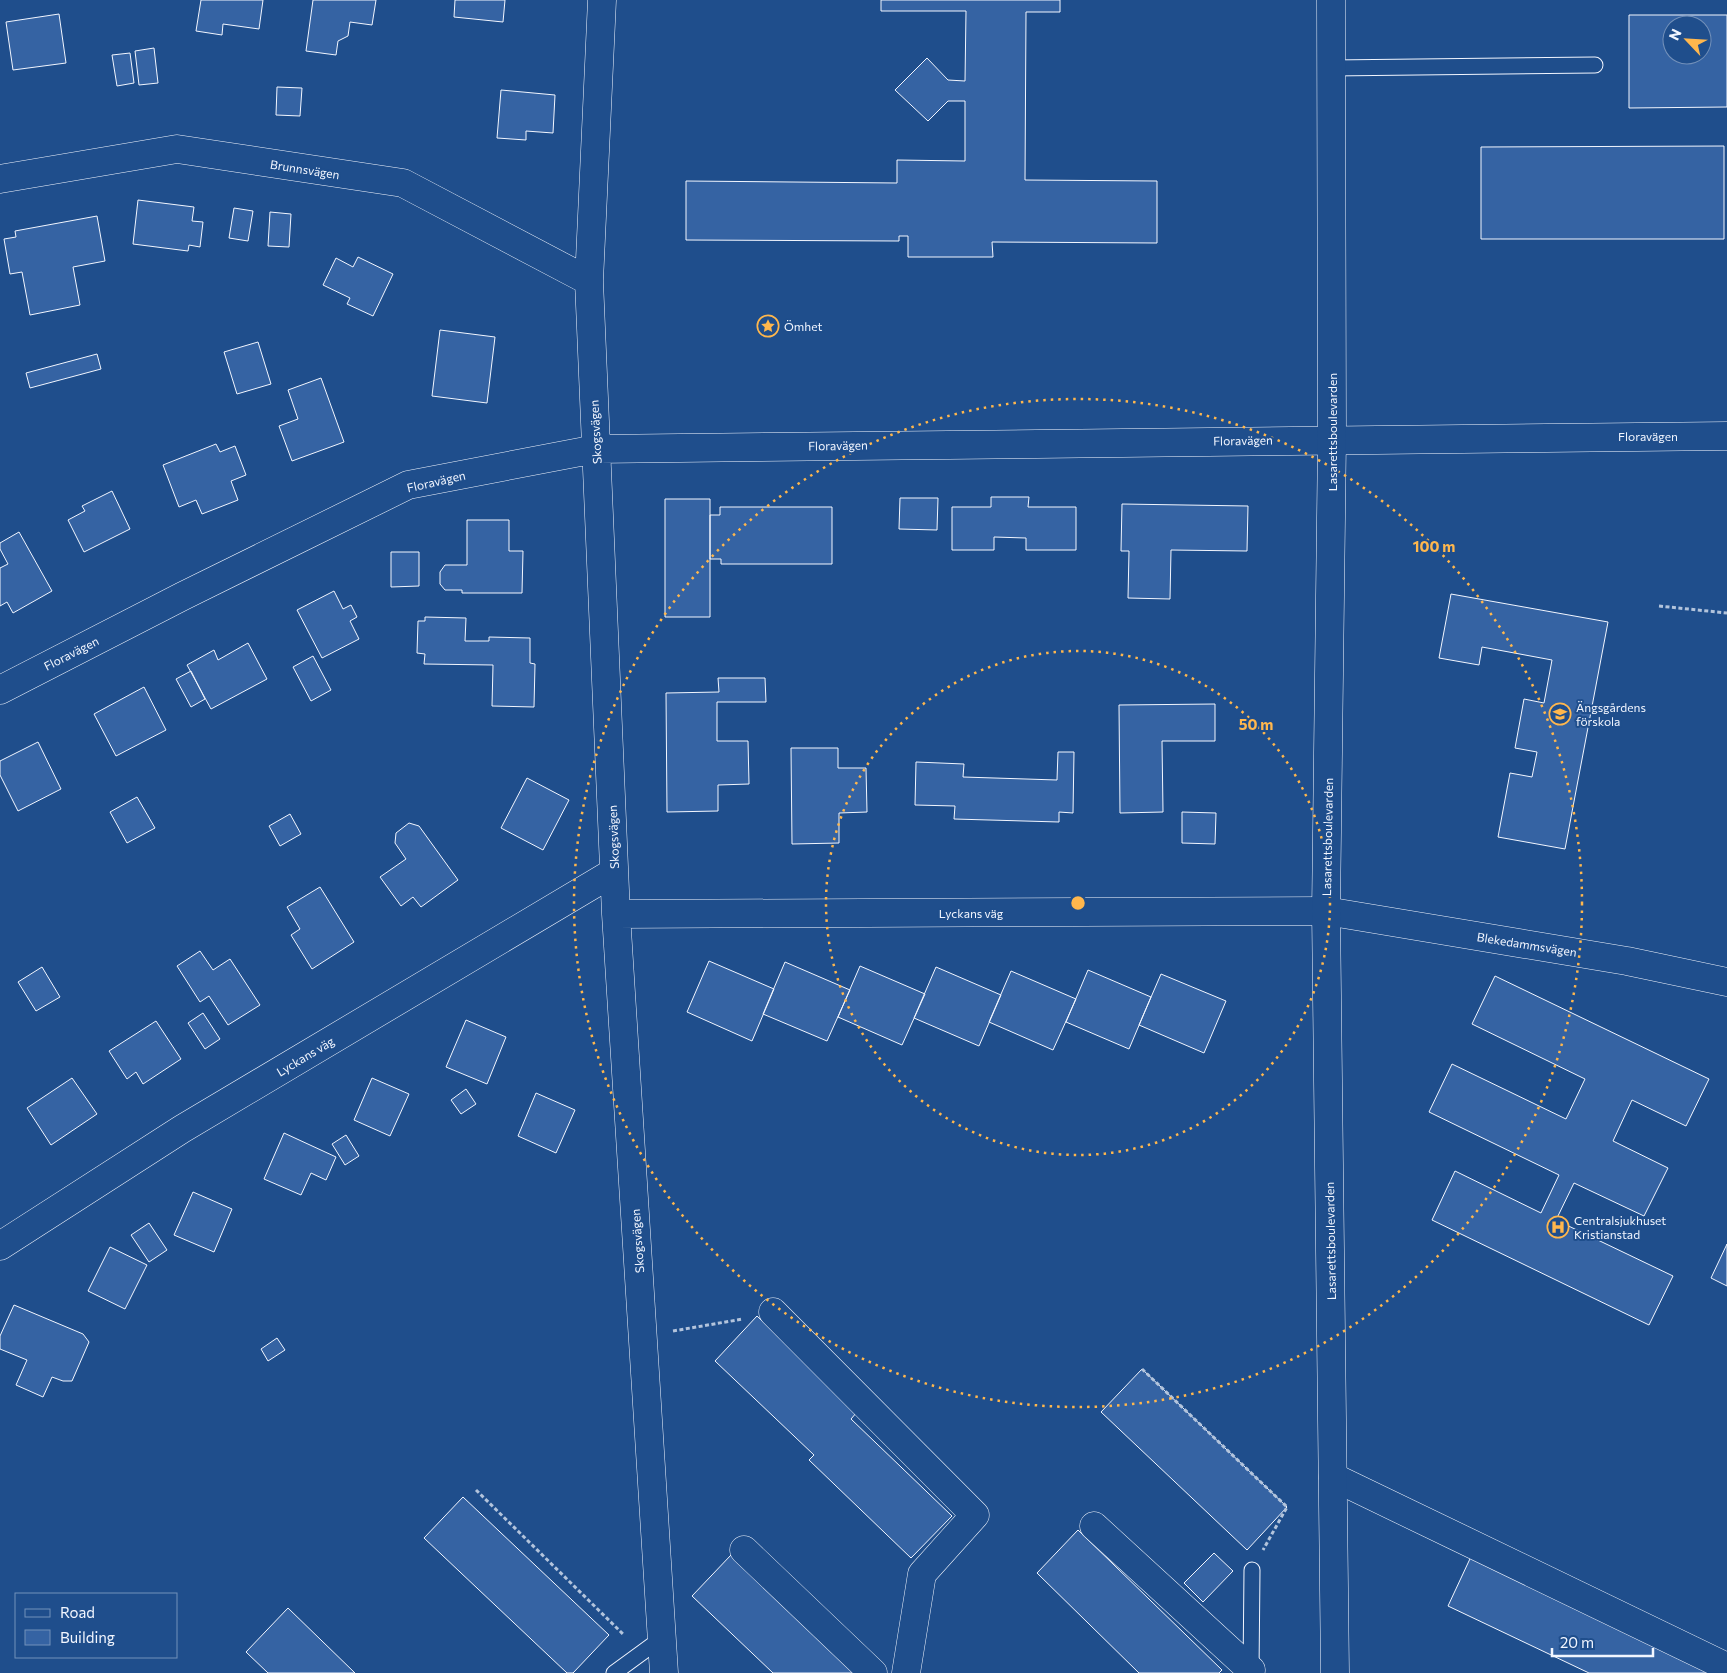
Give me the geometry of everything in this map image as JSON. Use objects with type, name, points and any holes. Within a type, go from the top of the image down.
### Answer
[{"type":"street","name":"Skogsvägen","points":[[602,0],[589,281],[616,914],[643,1336],[652,1645],[664,1673]]},
{"type":"street","name":"Lasarettsboulevarden","points":[[1331,0],[1332,439],[1326,911],[1335,1673]]},
{"type":"street","name":"Brunnsvägen","points":[[0,179],[177,149],[403,184],[589,281]]},
{"type":"street","name":"Floravägen","points":[[0,690],[183,596],[408,485],[596,449],[1332,439],[1727,436]]},
{"type":"street","name":"Lyckans väg","points":[[0,1246],[182,1129],[614,872]]},
{"type":"street","name":"Lyckans väg","points":[[616,914],[1326,911]]},
{"type":"street","name":"Blekedammsvägen","points":[[1326,911],[1627,961],[1727,982]]},
{"type":"street","points":[[773,1312],[975,1515],[922,1574],[906,1673]]},
{"type":"street","points":[[1333,1477],[1727,1667]]},
{"type":"street","points":[[1094,1526],[1251,1671]]},
{"type":"street","points":[[744,1550],[873,1673]]},
{"type":"lane","points":[[1331,68],[1594,65]]},
{"type":"lane","points":[[1251,1671],[1252,1570]]},
{"type":"lane","points":[[614,1673],[652,1645]]},
{"type":"path","points":[[1659,606],[1727,613]]},
{"type":"path","points":[[643,1336],[716,1325],[773,1312]]},
{"type":"path","points":[[1142,1369],[1287,1507],[1252,1570]]},
{"type":"path","points":[[476,1490],[652,1645]]},
{"type":"building","points":[[201,0],[263,0],[259,29],[223,24],[222,35],[196,31]]},
{"type":"building","points":[[313,0],[376,0],[372,25],[350,22],[348,36],[338,41],[336,55],[306,51]]},
{"type":"building","points":[[455,0],[505,0],[503,22],[454,17]]},
{"type":"building","points":[[881,0],[1060,0],[1060,12],[1026,12],[1025,180],[1157,181],[1157,243],[992,242],[993,257],[908,257],[908,236],[899,236],[899,241],[686,240],[686,181],[897,183],[897,160],[965,161],[965,101],[948,101],[928,121],[895,90],[927,58],[948,80],[965,81],[966,11],[881,11]]},
{"type":"building","points":[[59,14],[66,63],[13,70],[6,22]]},
{"type":"building","points":[[1629,15],[1662,15],[1662,65],[1712,65],[1712,15],[1727,15],[1727,107],[1629,108]]},
{"type":"building","points":[[154,48],[158,83],[139,85],[135,51]]},
{"type":"building","points":[[130,53],[134,83],[117,86],[112,55]]},
{"type":"building","points":[[277,87],[302,88],[300,116],[276,115]]},
{"type":"building","points":[[501,90],[555,95],[553,133],[526,131],[526,140],[497,138]]},
{"type":"building","points":[[1724,146],[1724,239],[1481,239],[1481,147]]},
{"type":"building","points":[[138,200],[194,207],[192,221],[203,222],[200,247],[189,245],[188,251],[133,244]]},
{"type":"building","points":[[234,208],[253,211],[248,241],[229,238]]},
{"type":"building","points":[[270,212],[291,214],[289,247],[268,246]]},
{"type":"building","points":[[97,216],[105,261],[73,267],[80,305],[30,315],[22,272],[10,274],[4,239],[16,237],[15,231]]},
{"type":"building","points":[[358,257],[393,274],[373,316],[347,304],[350,298],[323,285],[336,258],[353,267]]},
{"type":"building","points":[[440,330],[495,337],[487,403],[432,396]]},
{"type":"building","points":[[258,342],[271,384],[237,394],[224,352]]},
{"type":"building","points":[[97,354],[101,369],[30,388],[26,373]]},
{"type":"building","points":[[321,378],[344,442],[292,461],[279,426],[298,419],[288,390]]},
{"type":"building","points":[[216,444],[220,452],[235,446],[246,475],[231,481],[238,500],[202,514],[196,500],[179,507],[163,465]]},
{"type":"building","points":[[112,491],[130,529],[84,552],[68,520],[85,511],[82,506]]},
{"type":"building","points":[[991,497],[1029,497],[1028,507],[1076,507],[1076,550],[1026,550],[1026,538],[994,537],[994,550],[952,550],[952,507],[991,507]]},
{"type":"building","points":[[900,498],[938,498],[937,530],[899,529]]},
{"type":"building","points":[[665,499],[710,499],[710,617],[665,617]]},
{"type":"building","points":[[1122,504],[1248,506],[1247,551],[1171,550],[1170,599],[1128,598],[1129,551],[1121,551]]},
{"type":"building","points":[[720,507],[832,507],[832,564],[721,564],[721,559],[710,559],[710,515],[720,515]]},
{"type":"building","points":[[467,520],[509,520],[509,551],[523,551],[522,593],[462,593],[462,590],[445,590],[440,584],[440,572],[445,565],[467,565]]},
{"type":"building","points":[[19,532],[52,591],[13,613],[7,602],[0,606],[0,568],[8,564],[0,549],[0,543]]},
{"type":"building","points":[[391,552],[419,552],[419,586],[391,587]]},
{"type":"building","points":[[334,591],[343,609],[351,605],[357,617],[350,621],[359,639],[322,658],[297,610]]},
{"type":"building","points":[[1451,594],[1608,622],[1565,849],[1498,837],[1510,773],[1532,777],[1537,752],[1515,748],[1524,699],[1544,703],[1552,660],[1482,647],[1479,665],[1439,658]]},
{"type":"building","points":[[425,617],[466,618],[465,641],[489,641],[489,637],[530,638],[530,663],[535,664],[534,707],[492,706],[493,665],[424,664],[425,654],[417,653],[418,621],[425,621]]},
{"type":"building","points":[[248,643],[267,679],[211,709],[187,665],[214,650],[218,660]]},
{"type":"building","points":[[313,656],[331,690],[311,701],[293,667]]},
{"type":"building","points":[[191,671],[205,699],[191,707],[176,679]]},
{"type":"building","points":[[718,678],[765,678],[766,702],[717,702],[717,741],[748,741],[749,784],[718,785],[718,811],[667,812],[666,693],[719,692]]},
{"type":"building","points":[[144,687],[166,730],[116,756],[94,714]]},
{"type":"building","points":[[1215,704],[1215,741],[1162,741],[1163,812],[1120,813],[1119,705]]},
{"type":"building","points":[[38,742],[61,789],[18,811],[0,775],[0,761]]},
{"type":"building","points":[[791,748],[838,748],[838,768],[866,768],[867,812],[839,813],[839,843],[792,844]]},
{"type":"building","points":[[1058,752],[1074,752],[1073,813],[1059,812],[1059,822],[954,819],[955,806],[915,805],[916,762],[964,764],[963,777],[1057,780]]},
{"type":"building","points":[[527,778],[569,800],[543,850],[501,828]]},
{"type":"building","points":[[137,797],[155,828],[127,843],[110,812]]},
{"type":"building","points":[[1182,812],[1216,813],[1215,844],[1182,843]]},
{"type":"building","points":[[290,814],[301,834],[280,846],[269,826]]},
{"type":"building","points":[[409,823],[419,826],[458,880],[421,907],[413,897],[401,906],[380,877],[406,859],[395,843],[396,833]]},
{"type":"building","points":[[320,887],[354,942],[312,969],[291,935],[300,929],[287,907]]},
{"type":"building","points":[[200,951],[213,970],[230,959],[260,1005],[228,1025],[209,996],[200,1002],[177,966]]},
{"type":"building","points":[[709,961],[774,989],[752,1041],[687,1012]]},
{"type":"building","points":[[785,962],[850,990],[827,1041],[763,1014]]},
{"type":"building","points":[[860,966],[925,994],[902,1045],[838,1017]]},
{"type":"building","points":[[42,967],[60,997],[36,1011],[18,982]]},
{"type":"building","points":[[936,967],[1001,995],[979,1046],[914,1018]]},
{"type":"building","points":[[1088,970],[1151,997],[1129,1049],[1066,1022]]},
{"type":"building","points":[[1011,971],[1076,999],[1053,1050],[989,1022]]},
{"type":"building","points":[[1161,974],[1226,1001],[1204,1053],[1139,1025]]},
{"type":"building","points":[[1495,976],[1709,1079],[1686,1126],[1632,1100],[1613,1141],[1668,1168],[1644,1216],[1574,1183],[1556,1220],[1673,1276],[1649,1325],[1432,1220],[1455,1171],[1541,1213],[1559,1175],[1429,1112],[1452,1064],[1566,1119],[1585,1079],[1472,1024]]},
{"type":"building","points":[[203,1013],[220,1039],[205,1049],[188,1023]]},
{"type":"building","points":[[466,1020],[506,1037],[487,1084],[446,1067]]},
{"type":"building","points":[[156,1021],[181,1059],[143,1084],[136,1072],[127,1079],[109,1051]]},
{"type":"building","points":[[72,1078],[97,1114],[51,1145],[27,1108]]},
{"type":"building","points":[[372,1078],[409,1094],[390,1136],[354,1120]]},
{"type":"building","points":[[466,1089],[476,1104],[461,1114],[451,1100]]},
{"type":"building","points":[[536,1093],[575,1110],[556,1153],[518,1136]]},
{"type":"building","points":[[284,1133],[336,1157],[326,1180],[311,1173],[301,1195],[264,1179]]},
{"type":"building","points":[[346,1135],[359,1156],[345,1165],[332,1144]]},
{"type":"building","points":[[193,1192],[232,1209],[214,1252],[174,1235]]},
{"type":"building","points":[[149,1223],[167,1250],[149,1262],[131,1235]]},
{"type":"building","points":[[1727,1244],[1727,1286],[1711,1278]]},
{"type":"building","points":[[110,1247],[147,1265],[125,1309],[88,1291]]},
{"type":"building","points":[[14,1305],[83,1334],[89,1342],[72,1381],[63,1381],[52,1377],[43,1397],[16,1385],[27,1360],[0,1349],[0,1336]]},
{"type":"building","points":[[757,1316],[857,1412],[851,1419],[952,1516],[911,1558],[809,1460],[814,1455],[715,1361]]},
{"type":"building","points":[[277,1338],[285,1350],[268,1361],[261,1349]]},
{"type":"building","points":[[1142,1369],[1287,1507],[1247,1550],[1101,1412]]},
{"type":"building","points":[[463,1497],[609,1635],[573,1673],[567,1673],[424,1538]]},
{"type":"building","points":[[1078,1530],[1222,1670],[1219,1673],[1139,1673],[1037,1573]]},
{"type":"building","points":[[1475,1548],[1727,1673],[1589,1673],[1448,1606]]},
{"type":"building","points":[[1214,1553],[1233,1571],[1203,1602],[1184,1583]]},
{"type":"building","points":[[731,1555],[855,1673],[773,1673],[692,1596]]},
{"type":"building","points":[[288,1608],[355,1673],[268,1673],[246,1652]]},
{"type":"place","name":"Ömhet","points":[[768,326]]},
{"type":"place","name":"Ängsgårdens förskola","points":[[1560,714]]},
{"type":"place","name":"Centralsjukhuset Kristianstad","points":[[1558,1227]]}]
